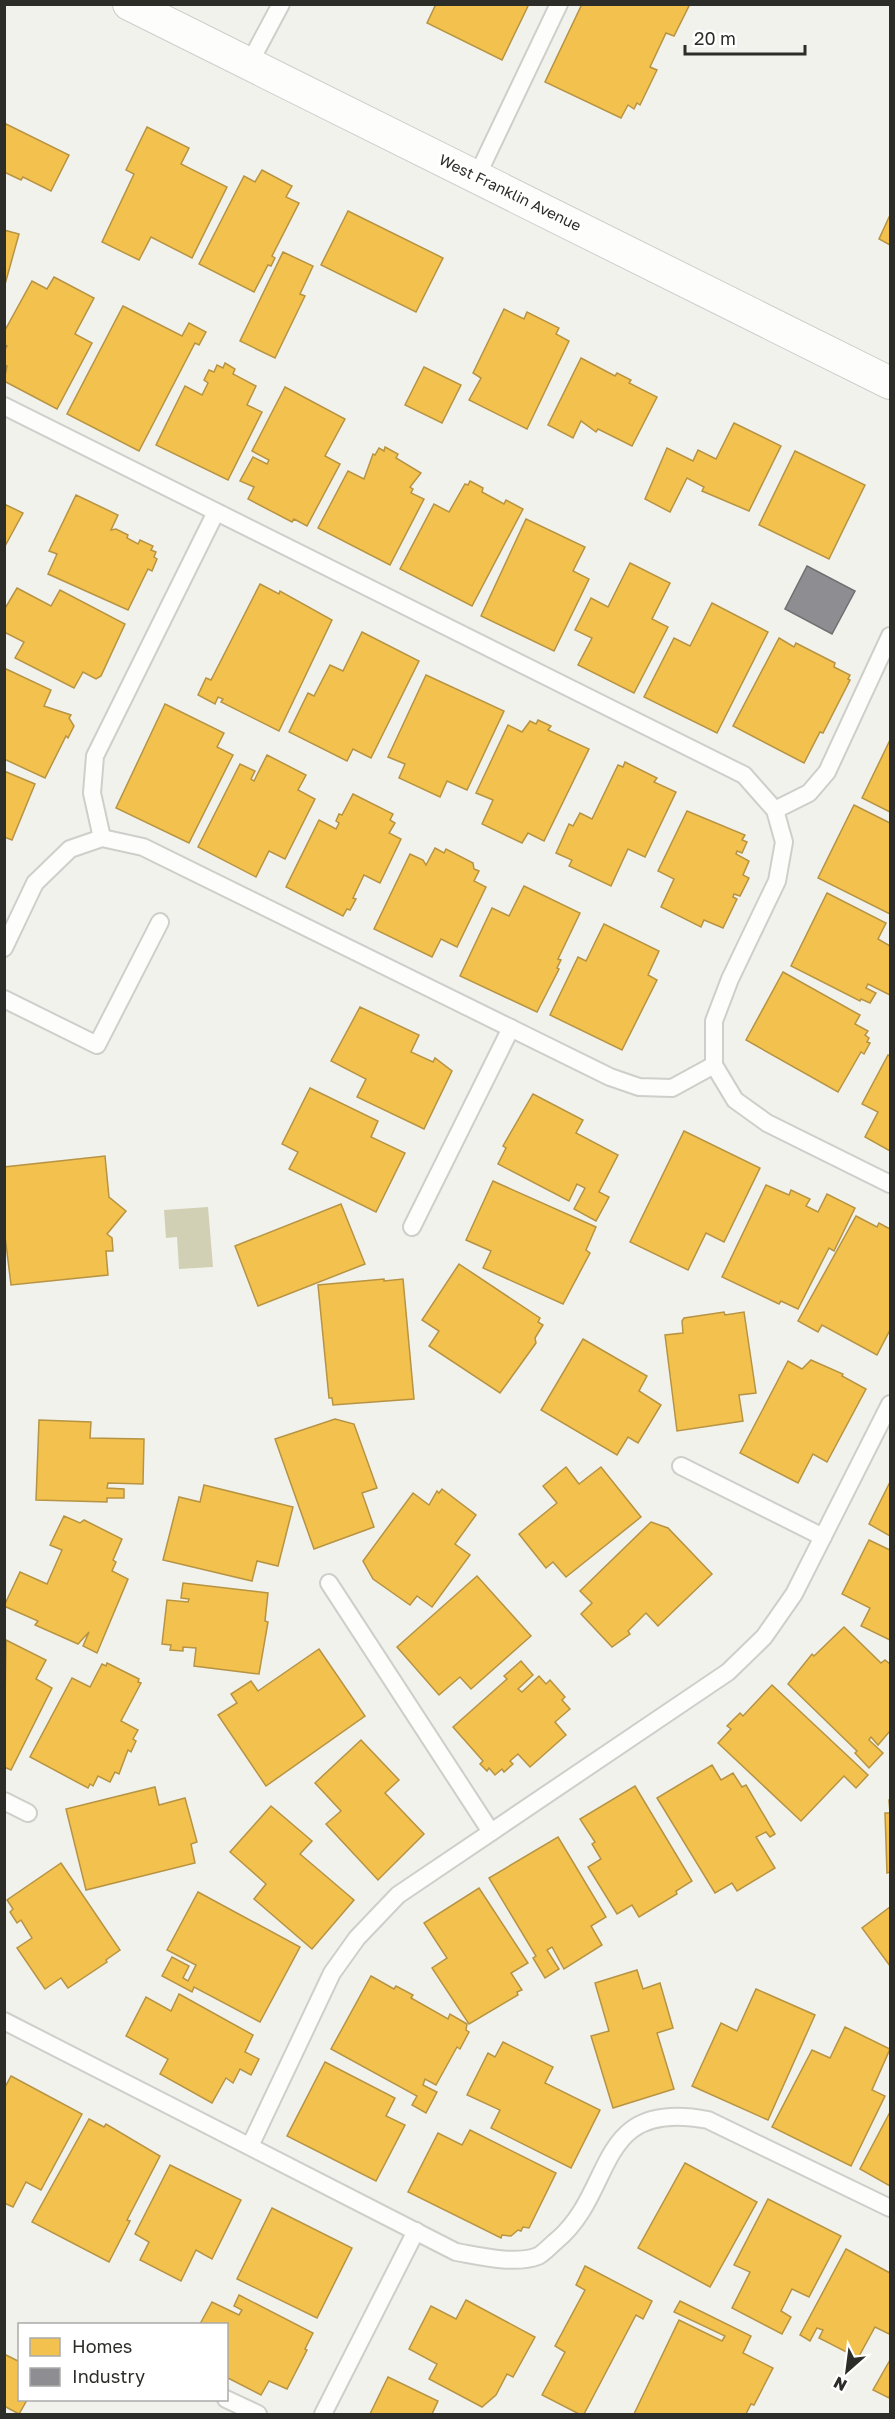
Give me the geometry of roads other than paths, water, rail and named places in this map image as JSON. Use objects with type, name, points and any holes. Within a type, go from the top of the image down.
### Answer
[{"type":"street","name":"West Franklin Avenue","points":[[129,4],[891,383]]},
{"type":"lane","points":[[249,64],[281,4]]},
{"type":"lane","points":[[477,176],[559,4]]},
{"type":"lane","points":[[4,406],[744,775],[775,810],[784,842],[777,881],[730,979],[714,1021],[714,1065],[735,1100],[767,1123],[891,1184]]},
{"type":"lane","points":[[102,838],[92,793],[95,756],[216,512]]},
{"type":"lane","points":[[775,810],[809,793],[827,772],[891,636]]},
{"type":"lane","points":[[4,948],[35,883],[70,849],[102,838],[143,847],[610,1077],[639,1087],[672,1088],[714,1065]]},
{"type":"lane","points":[[4,999],[97,1045],[160,922]]},
{"type":"lane","points":[[412,1227],[511,1028]]},
{"type":"lane","points":[[250,2146],[332,1973],[357,1938],[399,1895],[729,1672],[764,1637],[794,1594],[891,1404]]},
{"type":"lane","points":[[681,1466],[823,1537]]},
{"type":"lane","points":[[329,1583],[491,1832]]},
{"type":"lane","points":[[4,1801],[28,1813]]},
{"type":"lane","points":[[4,2020],[456,2252],[499,2260],[538,2256],[571,2228],[612,2149],[643,2121],[679,2115],[708,2120],[891,2208]]},
{"type":"lane","points":[[323,2415],[416,2232]]},
{"type":"lane","points":[[228,2400],[258,2415]]}]
